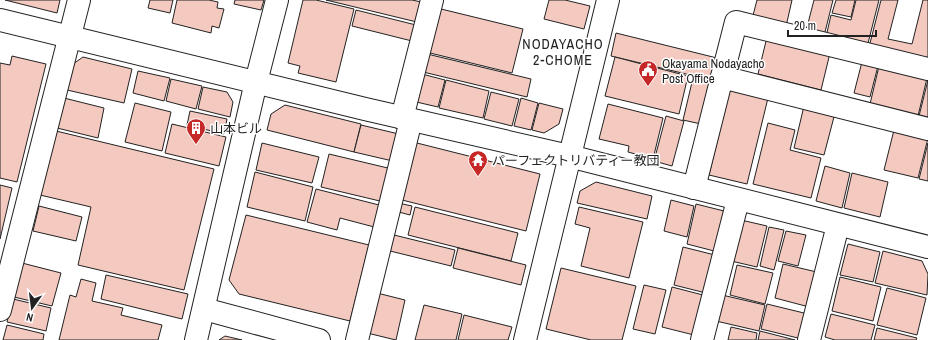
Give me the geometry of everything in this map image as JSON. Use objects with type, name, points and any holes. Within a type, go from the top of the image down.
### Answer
[{"type":"street","points":[[0,310],[79,0]]},
{"type":"street","points":[[196,340],[256,82],[277,0]]},
{"type":"street","points":[[357,340],[407,119],[432,0]]},
{"type":"street","points":[[525,340],[608,0]]},
{"type":"street","points":[[0,20],[407,119],[569,156],[928,247]]},
{"type":"street","points":[[694,188],[736,22],[928,69]]},
{"type":"street","points":[[722,77],[928,128]]},
{"type":"street","points":[[702,340],[738,200]]},
{"type":"street","points":[[809,340],[838,225]]},
{"type":"street","points":[[204,310],[319,340]]},
{"type":"building","points":[[5,0],[60,0],[57,13]]},
{"type":"building","points":[[150,0],[173,0],[170,13],[148,8]]},
{"type":"building","points":[[177,0],[209,0],[218,2],[217,8],[224,9],[219,28],[212,26],[211,33],[172,23]]},
{"type":"building","points":[[235,0],[264,0],[261,10],[234,4]]},
{"type":"building","points":[[303,0],[316,0],[354,9],[336,82],[298,73],[300,66],[288,63]]},
{"type":"building","points":[[326,0],[412,0],[426,3],[421,23]]},
{"type":"building","points":[[549,0],[565,0],[590,6],[584,29],[544,19]]},
{"type":"building","points":[[757,0],[792,0],[785,31],[751,23]]},
{"type":"building","points":[[814,0],[833,0],[823,40],[805,35]]},
{"type":"building","points":[[836,0],[855,0],[851,17],[832,13]]},
{"type":"building","points":[[856,0],[879,0],[867,47],[826,37],[831,15],[851,20]]},
{"type":"building","points":[[881,0],[898,0],[888,39],[912,44],[923,0],[928,0],[928,56],[926,66],[868,51]]},
{"type":"building","points":[[437,8],[523,29],[512,73],[426,52]]},
{"type":"building","points":[[356,10],[420,26],[416,42],[352,26]]},
{"type":"building","points":[[616,33],[717,58],[711,80],[611,56]]},
{"type":"building","points":[[768,33],[831,49],[821,90],[758,74]]},
{"type":"building","points":[[423,53],[531,79],[527,97],[419,71]]},
{"type":"building","points":[[12,56],[46,64],[17,182],[0,178],[0,63],[10,65]]},
{"type":"building","points":[[83,57],[132,69],[124,103],[67,90],[73,64]]},
{"type":"building","points":[[615,57],[688,76],[679,114],[605,96]]},
{"type":"building","points":[[863,58],[879,62],[870,97],[854,93]]},
{"type":"building","points":[[880,62],[928,74],[918,116],[870,104]]},
{"type":"building","points":[[138,71],[170,78],[164,101],[133,93]]},
{"type":"building","points":[[418,73],[445,80],[438,107],[412,101]]},
{"type":"building","points":[[693,78],[712,83],[701,124],[683,120]]},
{"type":"building","points":[[171,79],[202,86],[196,109],[166,101]]},
{"type":"building","points":[[446,80],[489,91],[483,118],[439,108]]},
{"type":"building","points":[[928,80],[928,118],[919,116]]},
{"type":"building","points":[[203,87],[227,92],[233,102],[230,117],[198,109]]},
{"type":"building","points":[[730,88],[768,98],[747,184],[709,175]]},
{"type":"building","points":[[491,92],[519,99],[512,126],[484,119]]},
{"type":"building","points":[[64,98],[104,108],[98,138],[57,128]]},
{"type":"building","points":[[521,98],[538,103],[531,130],[514,126]]},
{"type":"building","points":[[135,103],[171,112],[162,151],[125,142]]},
{"type":"building","points":[[539,103],[563,109],[559,124],[544,133],[532,130]]},
{"type":"building","points":[[608,104],[663,118],[653,159],[628,152],[629,146],[599,139]]},
{"type":"building","points":[[285,105],[361,124],[354,152],[267,130],[271,114]]},
{"type":"building","points":[[804,106],[835,113],[824,155],[794,148]]},
{"type":"building","points":[[190,111],[227,119],[224,134],[187,125]]},
{"type":"building","points":[[666,116],[684,121],[672,166],[654,161]]},
{"type":"building","points":[[768,123],[795,130],[790,150],[821,158],[811,198],[753,184]]},
{"type":"building","name":"山本ビル","points":[[172,124],[226,137],[219,166],[165,153]]},
{"type":"building","points":[[361,125],[403,135],[397,162],[354,152]]},
{"type":"building","points":[[894,130],[928,138],[918,178],[884,170]]},
{"type":"building","points":[[56,131],[214,169],[184,290],[78,265],[91,207],[40,195]]},
{"type":"building","points":[[413,142],[540,174],[526,231],[398,199]]},
{"type":"building","points":[[262,143],[319,157],[312,183],[256,170]]},
{"type":"building","points":[[928,143],[928,181],[919,179]]},
{"type":"building","points":[[329,154],[392,169],[384,202],[321,187]]},
{"type":"building","points":[[825,166],[850,173],[842,208],[816,201]]},
{"type":"building","points":[[255,172],[313,187],[305,221],[247,207]]},
{"type":"building","points":[[852,173],[888,182],[880,217],[844,208]]},
{"type":"building","points":[[596,182],[652,196],[647,219],[577,203],[580,191]]},
{"type":"building","points":[[0,185],[12,188],[0,239]]},
{"type":"building","points":[[316,189],[383,206],[378,228],[340,218],[337,230],[307,222]]},
{"type":"building","points":[[671,200],[694,206],[687,237],[664,231]]},
{"type":"building","points":[[398,203],[412,206],[410,215],[395,211]]},
{"type":"building","points":[[696,204],[728,212],[718,252],[687,244]]},
{"type":"building","points":[[39,206],[82,217],[76,241],[33,231]]},
{"type":"building","points":[[415,207],[518,233],[511,261],[408,235]]},
{"type":"building","points":[[579,207],[643,222],[629,278],[581,266],[590,228],[575,224]]},
{"type":"building","points":[[246,215],[369,245],[350,321],[239,294],[229,280]]},
{"type":"building","points":[[741,220],[767,226],[757,267],[731,261]]},
{"type":"building","points":[[769,227],[784,230],[774,270],[760,266]]},
{"type":"building","points":[[786,231],[806,235],[798,266],[778,261]]},
{"type":"building","points":[[390,234],[455,250],[451,266],[386,250]]},
{"type":"building","points":[[848,244],[880,252],[873,282],[840,275]]},
{"type":"building","points":[[683,247],[715,255],[706,293],[674,285]]},
{"type":"building","points":[[458,248],[526,265],[521,285],[453,268]]},
{"type":"building","points":[[883,251],[922,261],[928,274],[927,295],[875,283]]},
{"type":"building","points":[[22,263],[61,273],[52,306],[14,297]]},
{"type":"building","points":[[783,264],[821,273],[813,308],[775,298]]},
{"type":"building","points":[[737,265],[773,273],[765,304],[730,295]]},
{"type":"building","points":[[561,268],[636,286],[622,340],[591,340],[546,329]]},
{"type":"building","points":[[106,275],[188,294],[182,319],[101,299]]},
{"type":"building","points":[[840,277],[881,287],[873,321],[832,311]]},
{"type":"building","points":[[81,279],[96,283],[92,301],[123,308],[121,315],[162,325],[158,340],[59,340],[70,295],[76,297]]},
{"type":"building","points":[[644,285],[666,290],[655,334],[633,329]]},
{"type":"building","points":[[672,287],[703,295],[694,335],[662,327]]},
{"type":"building","points":[[887,288],[926,298],[917,335],[877,325]]},
{"type":"building","points":[[373,292],[405,300],[396,340],[363,332]]},
{"type":"building","points":[[722,295],[765,305],[759,331],[716,321]]},
{"type":"building","points":[[13,299],[51,308],[46,331],[7,322]]},
{"type":"building","points":[[767,304],[808,314],[802,339],[761,329]]},
{"type":"building","points":[[424,305],[462,314],[456,340],[415,340]]},
{"type":"building","points":[[831,314],[875,325],[871,340],[835,340],[825,337]]},
{"type":"building","points":[[464,315],[512,327],[508,340],[458,340]]},
{"type":"building","points":[[7,325],[44,334],[43,340],[3,340]]},
{"type":"building","points":[[731,327],[757,333],[756,340],[728,340]]},
{"type":"building","points":[[877,328],[917,338],[916,340],[874,340]]},
{"type":"building","points":[[760,331],[795,340],[758,340]]},
{"type":"building","points":[[225,336],[242,340],[219,340]]},
{"type":"place","name":"Okayama Nodayacho Post Office","points":[[648,87]]},
{"type":"place","name":"山本ビル","points":[[196,145]]},
{"type":"place","name":"パーフェクトリバティー教団","points":[[478,177]]},
{"type":"district","name":"NODAYACHO 2-CHOME","points":[[563,52]]}]
